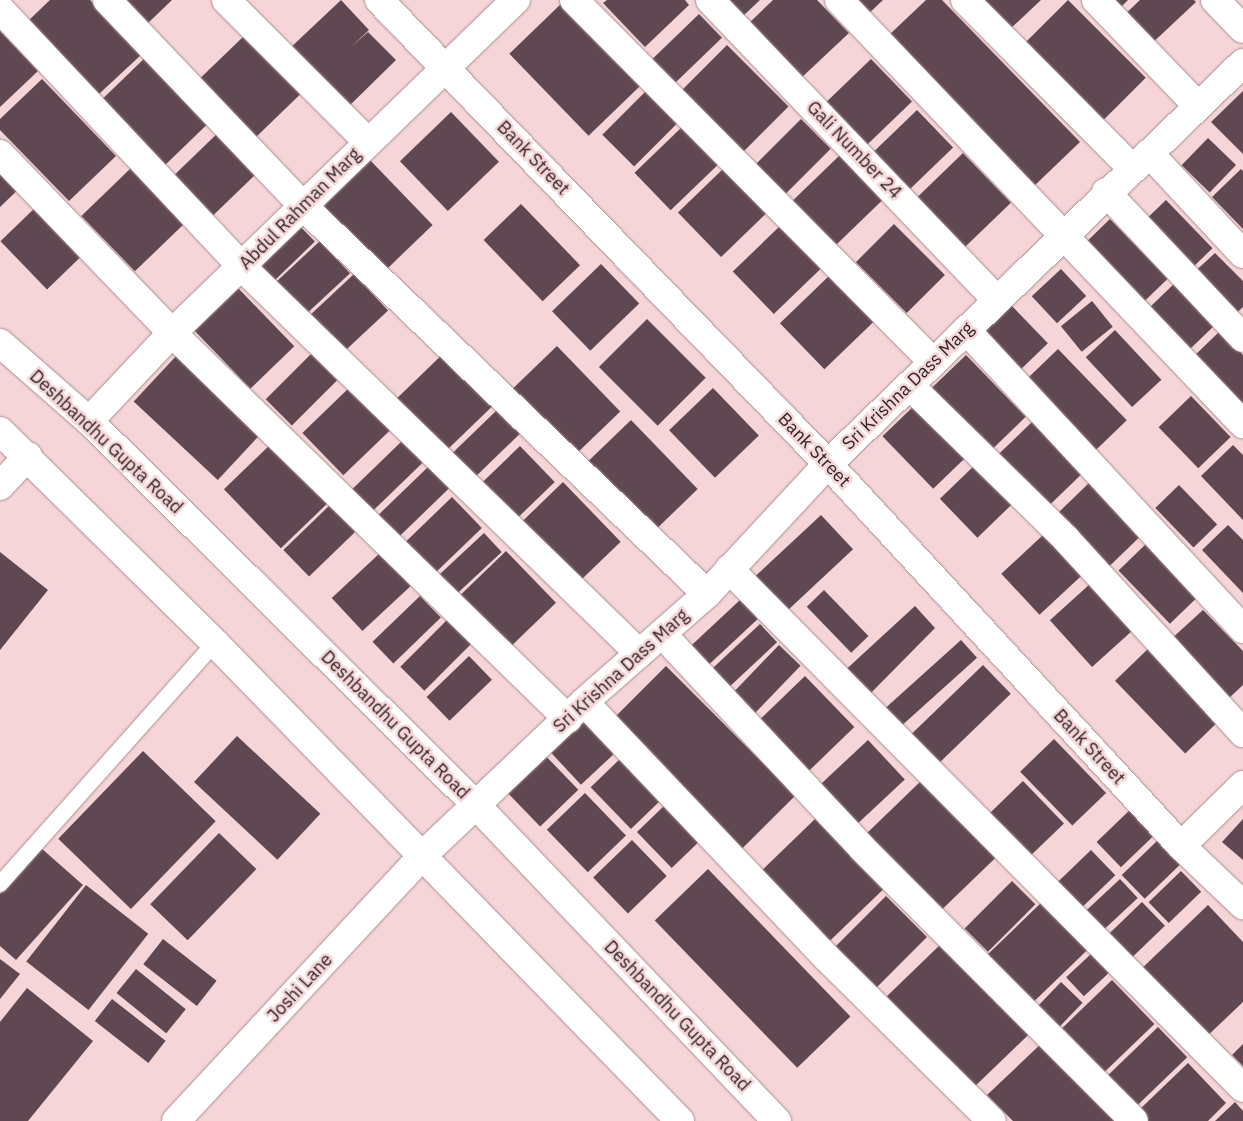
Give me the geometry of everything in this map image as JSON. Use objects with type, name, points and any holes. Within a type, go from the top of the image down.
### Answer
[{"type":"street","points":[[107,0],[303,206],[708,594]]},
{"type":"street","points":[[226,0],[368,142]]},
{"type":"street","name":"Bank Street","points":[[379,0],[828,464],[1181,846],[1243,905]]},
{"type":"street","name":"Abdul Rahman Marg","points":[[89,421],[172,333],[242,267],[368,142],[448,70],[516,0]]},
{"type":"street","points":[[574,0],[933,362]]},
{"type":"street","name":"Gali Number 24","points":[[710,0],[997,300]]},
{"type":"street","points":[[839,0],[1243,424]]},
{"type":"street","points":[[965,0],[1243,254]]},
{"type":"street","points":[[1096,0],[1198,106]]},
{"type":"street","points":[[1215,0],[1243,28]]},
{"type":"street","points":[[0,9],[242,267],[639,653]]},
{"type":"street","name":"Sri Krishna Dass Marg","points":[[424,855],[475,804],[576,710],[708,594],[729,569],[828,464],[1106,192],[1198,106],[1241,70]]},
{"type":"street","points":[[0,154],[172,333],[576,710],[992,1121]]},
{"type":"street","points":[[1106,192],[1243,338]]},
{"type":"street","points":[[966,330],[1243,629]]},
{"type":"street","name":"Deshbandhu Gupta Road","points":[[0,343],[89,421],[475,804],[777,1121]]},
{"type":"street","points":[[909,385],[1066,539],[1243,733]]},
{"type":"street","points":[[0,431],[28,456],[424,855],[680,1121]]},
{"type":"street","points":[[0,486],[28,456]]},
{"type":"street","points":[[729,569],[1243,1088]]},
{"type":"street","points":[[663,635],[862,848],[1134,1121]]},
{"type":"street","points":[[1181,846],[1243,785]]},
{"type":"street","name":"Joshi Lane","points":[[176,1121],[424,855]]},
{"type":"lane","points":[[0,884],[215,644]]},
{"type":"building","points":[[50,0],[90,0],[142,54],[99,94],[28,21]]},
{"type":"building","points":[[121,0],[172,0],[146,25]]},
{"type":"building","points":[[341,0],[369,30],[351,47],[368,32],[396,60],[345,110],[288,50]]},
{"type":"building","points":[[607,0],[685,0],[689,5],[645,47],[603,3]]},
{"type":"building","points":[[727,0],[760,0],[743,16]]},
{"type":"building","points":[[773,0],[817,0],[849,33],[800,79],[747,25]]},
{"type":"building","points":[[847,0],[883,0],[864,18]]},
{"type":"building","points":[[926,0],[942,0],[1080,142],[1033,187],[888,36]]},
{"type":"building","points":[[978,0],[1041,0],[1008,31]]},
{"type":"building","points":[[1068,0],[1146,78],[1098,126],[1020,48]]},
{"type":"building","points":[[1101,0],[1128,0],[1114,14]]},
{"type":"building","points":[[1140,0],[1194,0],[1196,2],[1147,48],[1120,19]]},
{"type":"building","points":[[564,1],[643,83],[589,136],[509,54]]},
{"type":"building","points":[[699,14],[722,38],[670,88],[647,64]]},
{"type":"building","points":[[0,31],[38,71],[0,107]]},
{"type":"building","points":[[244,36],[300,94],[253,140],[197,82]]},
{"type":"building","points":[[727,45],[789,107],[742,153],[680,92]]},
{"type":"building","points":[[150,53],[213,118],[164,166],[100,101]]},
{"type":"building","points":[[871,59],[912,101],[865,147],[824,105]]},
{"type":"building","points":[[42,79],[116,156],[69,201],[0,130],[0,119]]},
{"type":"building","points":[[649,88],[681,120],[634,166],[602,135]]},
{"type":"building","points":[[1243,91],[1243,154],[1211,122]]},
{"type":"building","points":[[917,110],[953,147],[909,190],[872,153]]},
{"type":"building","points":[[451,112],[499,162],[448,211],[400,161]]},
{"type":"building","points":[[801,119],[831,149],[782,197],[752,168]]},
{"type":"building","points":[[682,127],[718,164],[671,210],[635,173]]},
{"type":"building","points":[[223,128],[262,168],[213,216],[174,175]]},
{"type":"building","points":[[1208,138],[1236,165],[1210,192],[1182,165]]},
{"type":"building","points":[[963,153],[1011,203],[961,251],[913,201]]},
{"type":"building","points":[[840,155],[883,200],[831,250],[788,205]]},
{"type":"building","points":[[368,158],[433,225],[384,271],[320,205]]},
{"type":"building","points":[[0,160],[24,184],[0,207]]},
{"type":"building","points":[[131,168],[184,223],[135,271],[81,216]]},
{"type":"building","points":[[724,168],[767,213],[721,257],[678,212]]},
{"type":"building","points":[[1241,169],[1243,171],[1243,229],[1212,197]]},
{"type":"building","points":[[1166,200],[1213,248],[1187,273],[1140,225]]},
{"type":"building","points":[[40,203],[87,251],[47,289],[0,241]]},
{"type":"building","points":[[521,204],[580,265],[543,301],[484,240]]},
{"type":"building","points":[[1110,219],[1168,279],[1141,304],[1083,245]]},
{"type":"building","points":[[294,220],[315,242],[272,283],[251,262]]},
{"type":"building","points":[[894,224],[945,275],[907,313],[856,262]]},
{"type":"building","points":[[781,225],[822,267],[774,314],[733,272]]},
{"type":"building","points":[[320,241],[350,273],[302,318],[272,286]]},
{"type":"building","points":[[1215,253],[1243,281],[1243,307],[1231,318],[1190,276]]},
{"type":"building","points":[[601,264],[639,304],[590,351],[552,311]]},
{"type":"building","points":[[1061,269],[1086,296],[1057,323],[1032,296]]},
{"type":"building","points":[[354,274],[388,311],[338,357],[304,320]]},
{"type":"building","points":[[831,274],[875,320],[824,369],[780,323]]},
{"type":"building","points":[[1176,282],[1216,324],[1185,354],[1145,312]]},
{"type":"building","points":[[238,288],[294,346],[250,389],[194,330]]},
{"type":"building","points":[[1092,301],[1113,327],[1082,352],[1061,326]]},
{"type":"building","points":[[1009,303],[1048,343],[1016,374],[977,334]]},
{"type":"building","points":[[647,319],[706,378],[658,426],[599,367]]},
{"type":"building","points":[[1115,330],[1161,380],[1132,407],[1086,357]]},
{"type":"building","points":[[1220,331],[1243,355],[1243,405],[1190,360]]},
{"type":"building","points":[[557,346],[620,411],[573,457],[510,392]]},
{"type":"building","points":[[448,349],[498,401],[440,457],[390,405]]},
{"type":"building","points":[[1058,349],[1127,420],[1095,451],[1026,380]]},
{"type":"building","points":[[178,354],[262,432],[218,480],[134,402]]},
{"type":"building","points":[[311,354],[337,380],[292,425],[266,399]]},
{"type":"building","points":[[966,355],[1026,417],[988,453],[929,391]]},
{"type":"building","points":[[352,385],[393,427],[343,475],[302,433]]},
{"type":"building","points":[[713,388],[759,435],[715,478],[669,430]]},
{"type":"building","points":[[1191,396],[1231,437],[1198,468],[1159,427]]},
{"type":"building","points":[[917,403],[968,456],[933,489],[882,436]]},
{"type":"building","points":[[497,410],[520,434],[467,484],[444,461]]},
{"type":"building","points":[[631,420],[698,489],[650,535],[584,466]]},
{"type":"building","points":[[1033,421],[1083,473],[1044,510],[994,459]]},
{"type":"building","points":[[275,440],[332,499],[281,548],[224,489]]},
{"type":"building","points":[[402,441],[423,463],[370,514],[349,492]]},
{"type":"building","points":[[1233,445],[1243,455],[1243,520],[1201,476]]},
{"type":"building","points":[[520,446],[555,482],[510,525],[475,489]]},
{"type":"building","points":[[978,462],[1016,501],[977,538],[940,499]]},
{"type":"building","points":[[428,467],[449,489],[396,540],[375,518]]},
{"type":"building","points":[[563,482],[621,542],[574,587],[516,527]]},
{"type":"building","points":[[1089,483],[1140,536],[1108,567],[1057,514]]},
{"type":"building","points":[[1179,485],[1217,525],[1193,547],[1155,508]]},
{"type":"building","points":[[452,497],[482,528],[432,576],[402,545]]},
{"type":"building","points":[[333,502],[359,529],[309,577],[283,550]]},
{"type":"building","points":[[821,515],[853,549],[784,613],[752,579]]},
{"type":"building","points":[[1228,525],[1243,540],[1243,593],[1202,550]]},
{"type":"building","points":[[484,533],[502,552],[451,599],[434,580]]},
{"type":"building","points":[[1043,535],[1081,576],[1040,615],[1001,574]]},
{"type":"building","points":[[1148,542],[1199,595],[1170,624],[1119,570]]},
{"type":"building","points":[[506,551],[556,603],[504,654],[453,602]]},
{"type":"building","points":[[0,552],[48,590],[0,650]]},
{"type":"building","points":[[380,553],[411,586],[362,631],[332,598]]},
{"type":"building","points":[[1090,584],[1132,631],[1092,667],[1050,620]]},
{"type":"building","points":[[824,590],[868,636],[851,653],[807,607]]},
{"type":"building","points":[[420,596],[441,618],[393,663],[373,642]]},
{"type":"building","points":[[740,600],[758,619],[706,667],[688,648]]},
{"type":"building","points":[[915,606],[935,628],[863,701],[840,675]]},
{"type":"building","points":[[1203,610],[1243,651],[1243,685],[1227,700],[1169,641]]},
{"type":"building","points":[[447,620],[471,644],[424,691],[400,667]]},
{"type":"building","points":[[760,624],[777,642],[725,691],[708,672]]},
{"type":"building","points":[[961,640],[977,658],[899,728],[883,710]]},
{"type":"building","points":[[779,645],[801,666],[753,715],[731,695]]},
{"type":"building","points":[[1151,646],[1221,719],[1185,753],[1115,681]]},
{"type":"building","points":[[469,656],[492,680],[449,721],[427,697]]},
{"type":"building","points":[[983,665],[1011,694],[937,765],[909,737]]},
{"type":"building","points":[[666,666],[795,795],[741,850],[612,720]]},
{"type":"building","points":[[805,676],[854,727],[805,774],[756,723]]},
{"type":"building","points":[[582,714],[617,751],[581,785],[546,747]]},
{"type":"building","points":[[237,736],[320,814],[277,860],[194,782]]},
{"type":"building","points":[[1054,739],[1106,793],[1072,826],[1020,772]]},
{"type":"building","points":[[868,740],[905,779],[858,823],[821,784]]},
{"type":"building","points":[[538,748],[578,790],[540,827],[500,785]]},
{"type":"building","points":[[143,751],[216,821],[131,909],[58,839]]},
{"type":"building","points":[[623,756],[663,798],[631,829],[591,787]]},
{"type":"building","points":[[922,780],[996,857],[938,913],[864,836]]},
{"type":"building","points":[[1023,781],[1064,823],[1030,856],[989,814]]},
{"type":"building","points":[[585,793],[626,835],[588,872],[547,830]]},
{"type":"building","points":[[665,805],[700,841],[672,868],[637,832]]},
{"type":"building","points":[[1134,806],[1158,831],[1121,867],[1097,842]]},
{"type":"building","points":[[815,819],[883,889],[828,942],[760,872]]},
{"type":"building","points":[[1243,819],[1243,860],[1222,842]]},
{"type":"building","points":[[219,833],[256,869],[188,940],[150,904]]},
{"type":"building","points":[[632,840],[667,876],[628,913],[593,878]]},
{"type":"building","points":[[1157,841],[1180,865],[1145,899],[1122,875]]},
{"type":"building","points":[[41,848],[83,885],[16,960],[0,946],[0,894]]},
{"type":"building","points":[[1091,850],[1115,875],[1078,911],[1054,886]]},
{"type":"building","points":[[708,869],[850,1016],[797,1068],[655,920]]},
{"type":"building","points":[[1181,871],[1201,892],[1169,923],[1149,902]]},
{"type":"building","points":[[1120,879],[1138,898],[1100,933],[1082,914]]},
{"type":"building","points":[[1012,881],[1035,904],[988,952],[965,928]]},
{"type":"building","points":[[86,885],[148,934],[89,1010],[26,961]]},
{"type":"building","points":[[886,896],[927,937],[877,987],[836,946]]},
{"type":"building","points":[[1043,901],[1089,948],[1031,1005],[985,957]]},
{"type":"building","points":[[1142,902],[1165,926],[1127,963],[1104,939]]},
{"type":"building","points":[[1208,905],[1243,942],[1243,1002],[1203,1040],[1137,973]]},
{"type":"building","points":[[163,939],[217,981],[197,1006],[143,964]]},
{"type":"building","points":[[943,942],[1031,1033],[974,1087],[887,996]]},
{"type":"building","points":[[1091,954],[1109,973],[1084,996],[1066,977]]},
{"type":"building","points":[[0,959],[20,974],[0,999]]},
{"type":"building","points":[[136,969],[186,1009],[166,1033],[116,993]]},
{"type":"building","points":[[1112,980],[1154,1024],[1105,1072],[1062,1028]]},
{"type":"building","points":[[1061,982],[1083,1003],[1058,1029],[1036,1008]]},
{"type":"building","points":[[27,988],[93,1041],[28,1121],[0,1121],[0,1022]]},
{"type":"building","points":[[112,999],[166,1041],[148,1063],[95,1021]]},
{"type":"building","points":[[1158,1027],[1187,1057],[1136,1107],[1107,1076]]},
{"type":"building","points":[[1044,1041],[1121,1121],[1013,1121],[987,1095]]},
{"type":"building","points":[[1243,1044],[1243,1066],[1232,1055]]},
{"type":"building","points":[[1188,1063],[1226,1103],[1208,1121],[1148,1121],[1138,1111]]},
{"type":"building","points":[[1235,1102],[1243,1111],[1243,1121],[1215,1121]]}]
